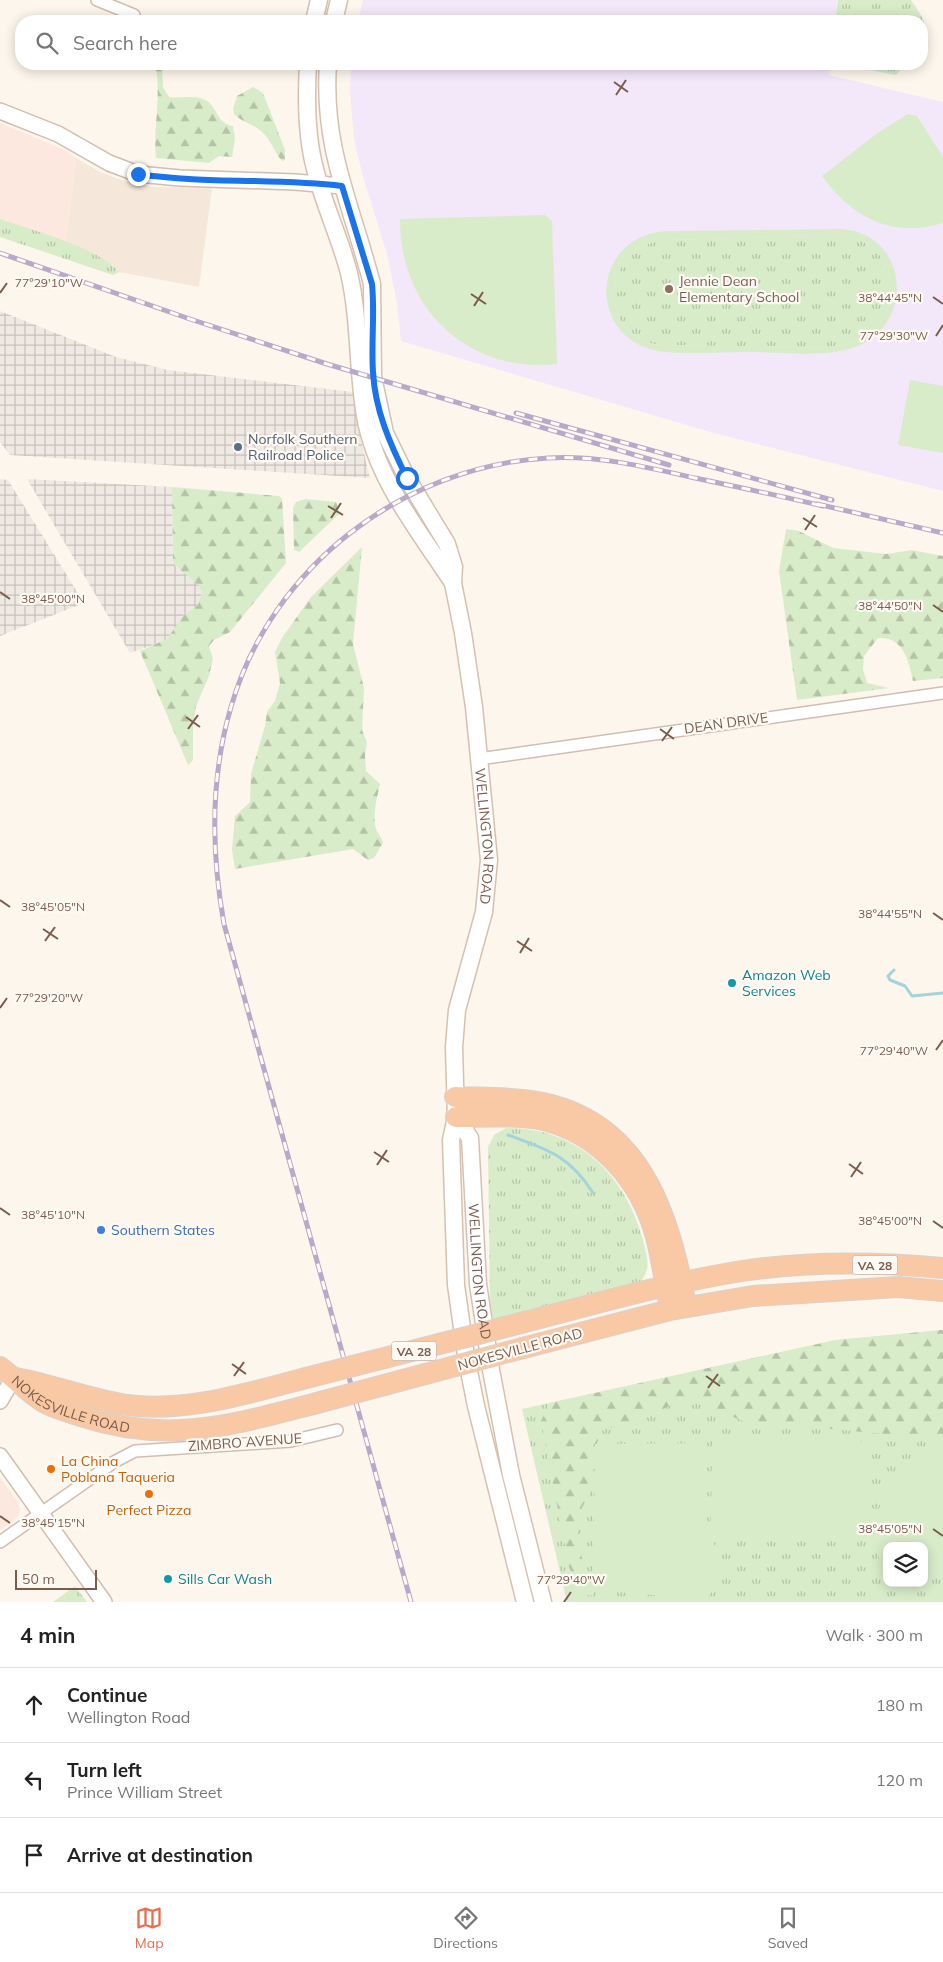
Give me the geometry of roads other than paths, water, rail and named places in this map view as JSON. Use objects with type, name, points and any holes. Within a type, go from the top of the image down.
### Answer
[{"type":"highway","points":[[454,1096],[519,1099],[556,1106],[585,1119],[613,1138],[641,1169],[655,1193],[670,1238],[673,1284]]},
{"type":"highway","points":[[456,1117],[518,1117],[546,1121],[575,1132],[598,1146],[629,1177],[644,1204],[673,1284],[678,1308]]},
{"type":"highway","name":"NOKESVILLE ROAD","points":[[7,1372],[108,1402],[164,1407],[221,1399],[673,1284],[744,1271],[816,1264],[943,1268]]},
{"type":"highway","name":"NOKESVILLE ROAD","points":[[7,1372],[44,1403],[89,1419],[131,1428],[194,1431],[226,1427],[678,1308],[753,1296],[898,1287],[943,1291]]},
{"type":"main road","points":[[315,15],[319,0]]},
{"type":"main road","points":[[335,15],[339,0]]},
{"type":"main road","name":"WELLINGTON ROAD","points":[[308,70],[307,114],[313,161],[349,273],[359,334],[365,410],[372,441],[398,501],[453,582]]},
{"type":"main road","name":"WELLINGTON ROAD","points":[[328,70],[326,90],[334,155],[372,284],[374,300],[373,377],[383,424],[407,478],[446,544],[454,566],[453,582],[463,633],[479,759],[489,860],[484,912],[457,1010],[454,1096],[456,1117],[451,1140],[453,1243],[460,1320],[476,1406],[526,1602]]},
{"type":"main road","name":"WELLINGTON ROAD","points":[[456,1117],[470,1138],[478,1284],[490,1361],[511,1475],[543,1602]]},
{"type":"street","points":[[97,0],[134,15]]},
{"type":"street","points":[[0,111],[58,134],[110,163],[138,174],[180,178],[319,183],[342,186]]},
{"type":"street","name":"DEAN DRIVE","points":[[479,759],[943,693]]},
{"type":"street","points":[[0,1401],[7,1372]]},
{"type":"street","name":"ZIMBRO AVENUE","points":[[0,1542],[114,1462],[135,1451],[291,1441],[337,1430]]},
{"type":"street","points":[[0,1456],[104,1602]]},
{"type":"waterway","points":[[894,970],[888,976],[890,980],[905,986],[912,996],[943,993]]},
{"type":"waterway","points":[[508,1135],[556,1155],[575,1170],[593,1193]]},
{"type":"railway","points":[[0,253],[327,364],[669,465]]},
{"type":"railway","points":[[516,413],[832,500]]},
{"type":"railway","points":[[411,1602],[224,924],[215,842],[216,788],[224,734],[231,707],[250,656],[277,610],[311,569],[350,533],[395,503],[443,481],[494,465],[548,458],[604,460],[640,466],[823,506]]},
{"type":"railway","points":[[817,504],[943,533]]},
{"type":"place","name":"Jennie Dean Elementary School","points":[[669,289]]},
{"type":"place","name":"Norfolk Southern Railroad Police","points":[[238,447]]},
{"type":"place","name":"Amazon Web Services","points":[[732,983]]},
{"type":"place","name":"Southern States","points":[[101,1230]]},
{"type":"place","name":"La China Poblana Taqueria","points":[[51,1469]]},
{"type":"place","name":"Perfect Pizza","points":[[149,1494]]},
{"type":"place","name":"Sills Car Wash","points":[[168,1579]]}]
